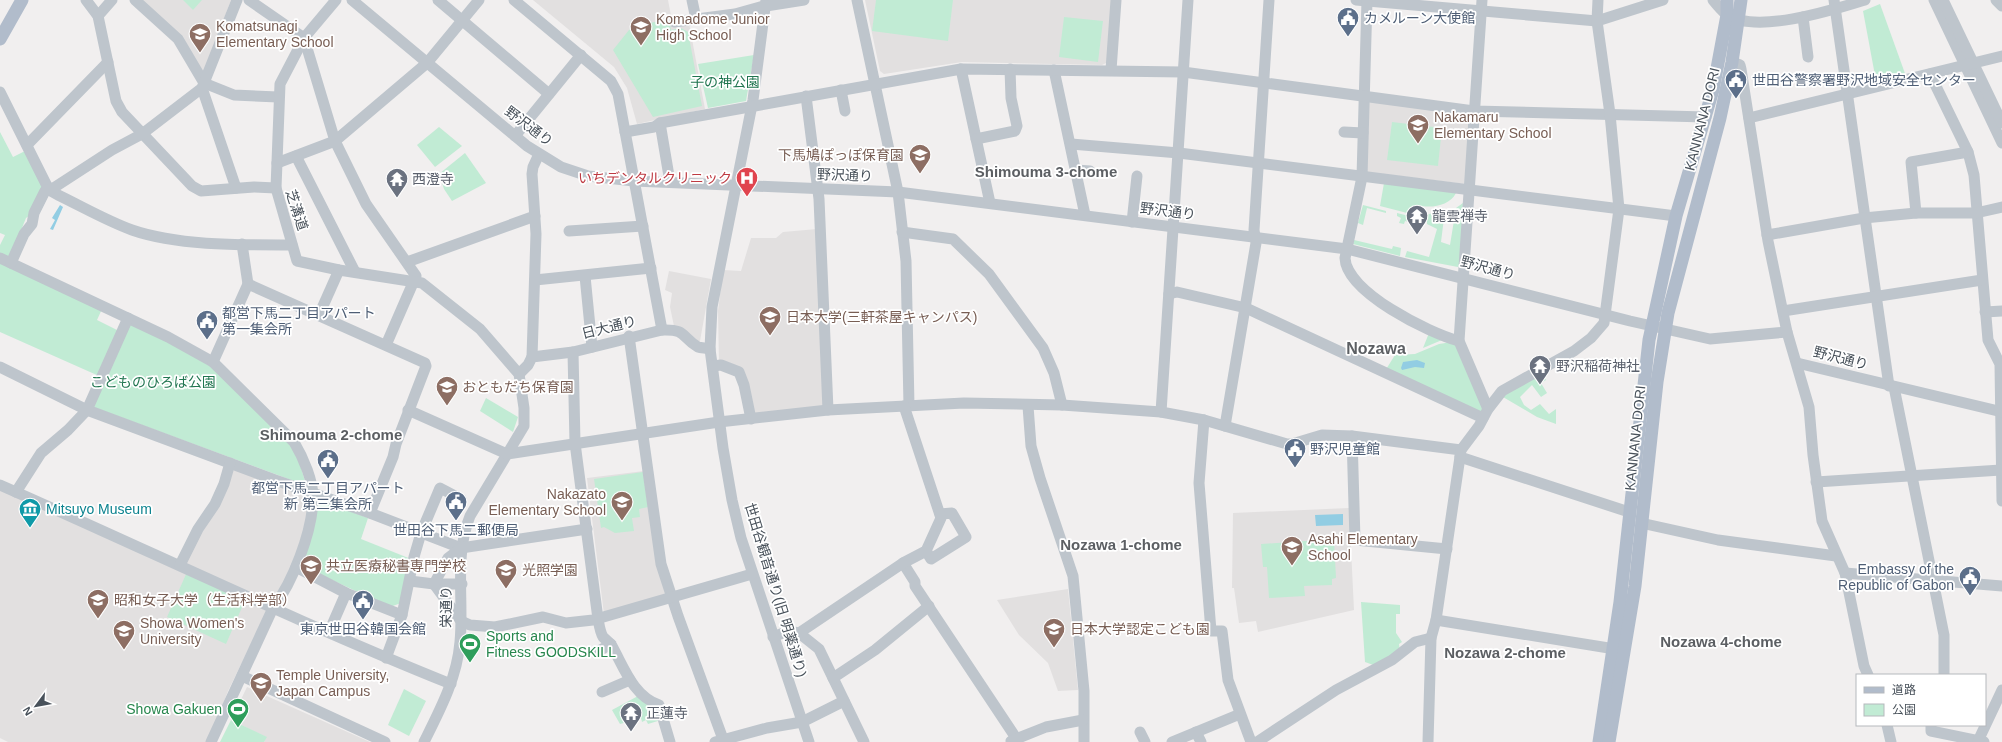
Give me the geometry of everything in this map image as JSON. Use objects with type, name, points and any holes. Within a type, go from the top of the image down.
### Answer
[{"type":"main road","points":[[0,39],[22,0]]},
{"type":"main road","name":"KANNANA DORI","points":[[1599,742],[1619,649],[1635,586],[1657,382],[1668,313],[1720,118],[1732,62],[1733,17],[1727,0]]},
{"type":"main road","name":"KANNANA DORI","points":[[1609,742],[1619,649],[1620,602],[1629,512],[1651,326],[1676,216],[1706,116],[1733,17],[1741,0]]},
{"type":"street","name":"芝溝道","points":[[86,0],[98,16],[116,101],[122,112],[192,186],[201,191],[254,187],[276,188],[297,261],[339,270],[422,283],[480,328],[519,374]]},
{"type":"street","points":[[98,16],[112,0]]},
{"type":"street","points":[[135,0],[178,39],[203,86],[236,188]]},
{"type":"street","points":[[11,263],[24,234],[32,224],[34,213],[45,191],[142,134],[203,86],[237,0]]},
{"type":"street","points":[[249,0],[304,38],[335,141],[366,204],[416,276],[386,346]]},
{"type":"street","points":[[276,188],[278,97],[280,84],[304,38],[336,0]]},
{"type":"street","name":"野沢通り","points":[[352,0],[515,136],[539,154],[572,172],[602,178],[634,181],[898,192],[1347,248],[1606,315],[1710,339],[1787,332],[1797,363],[2001,412]]},
{"type":"street","points":[[438,0],[550,94]]},
{"type":"street","points":[[277,163],[335,141],[427,63],[478,0]]},
{"type":"street","points":[[514,0],[615,86],[618,94],[662,330]]},
{"type":"street","points":[[692,0],[696,19]]},
{"type":"street","points":[[674,22],[735,14],[766,3],[804,0]]},
{"type":"street","points":[[799,633],[903,562],[926,551],[940,518],[940,514],[925,474],[907,406],[907,286],[898,192],[857,0]]},
{"type":"street","points":[[1111,70],[1116,0]]},
{"type":"street","points":[[1161,412],[1188,0]]},
{"type":"street","points":[[1225,426],[1246,308],[1256,237],[1254,230],[1269,0]]},
{"type":"street","points":[[1459,341],[1417,324],[1382,305],[1345,267],[1344,258],[1362,177],[1364,96],[1363,0],[1482,6],[1597,21],[1664,0]]},
{"type":"street","points":[[1428,742],[1431,638],[1436,620],[1461,454],[1485,413],[1502,391],[1574,350],[1591,338],[1604,323],[1606,315],[1619,209],[1610,114],[1597,21],[1598,0]]},
{"type":"street","points":[[1713,0],[1733,17],[1781,20],[1803,18],[1835,5],[1865,0]]},
{"type":"street","points":[[1934,0],[2002,123]]},
{"type":"street","points":[[1943,0],[2002,143]]},
{"type":"street","points":[[1996,0],[2002,6]]},
{"type":"street","name":"世田谷観音通り(旧 明薬通り)","points":[[766,3],[751,106],[712,307],[710,349],[732,500],[752,574],[809,742]]},
{"type":"street","points":[[1835,5],[1876,297],[1892,387],[1912,476],[1944,635],[1944,674]]},
{"type":"street","points":[[1482,6],[1459,341],[1485,413]]},
{"type":"street","points":[[1803,18],[1808,57]]},
{"type":"street","points":[[515,136],[581,56]]},
{"type":"street","points":[[1749,118],[2002,56]]},
{"type":"street","points":[[27,145],[108,62]]},
{"type":"street","points":[[1732,62],[1740,65],[1741,69],[1767,235],[1787,332]]},
{"type":"street","points":[[625,132],[654,127],[660,123],[961,69],[1183,72],[1474,111],[1706,116]]},
{"type":"street","points":[[961,69],[990,203]]},
{"type":"street","points":[[976,139],[1015,131],[1017,126],[1011,98],[1010,69]]},
{"type":"street","points":[[1054,70],[1085,215]]},
{"type":"street","points":[[1930,74],[1968,152],[1974,175],[1976,213],[1988,340],[2000,364],[2002,501]]},
{"type":"street","points":[[203,86],[234,95],[278,97]]},
{"type":"street","points":[[841,90],[845,111]]},
{"type":"street","points":[[0,92],[49,190],[132,230],[152,236],[202,242],[292,245]]},
{"type":"street","points":[[806,96],[819,189],[828,410]]},
{"type":"street","points":[[660,123],[670,182]]},
{"type":"street","points":[[1344,132],[1363,133]]},
{"type":"street","points":[[1071,144],[1179,153],[1676,216]]},
{"type":"street","points":[[1916,214],[1911,162],[1968,152]]},
{"type":"street","points":[[519,374],[528,365],[532,357],[535,280],[535,216],[532,167],[539,154]]},
{"type":"street","points":[[296,156],[355,272]]},
{"type":"street","points":[[1076,170],[1090,171]]},
{"type":"street","points":[[1132,222],[1137,176]]},
{"type":"street","points":[[1767,235],[1864,218],[1916,214],[1976,213],[2002,207]]},
{"type":"street","points":[[407,262],[535,216]]},
{"type":"street","points":[[570,231],[643,226]]},
{"type":"street","points":[[902,232],[953,239],[989,274],[1043,348],[1054,373],[1062,405]]},
{"type":"street","points":[[213,362],[248,284],[242,244]]},
{"type":"street","points":[[0,258],[128,318],[191,349],[213,362],[294,442],[304,457],[313,501],[310,520],[296,567],[281,598],[273,608],[211,742]]},
{"type":"street","points":[[535,280],[651,268]]},
{"type":"street","points":[[319,315],[339,270]]},
{"type":"street","points":[[584,276],[592,347]]},
{"type":"street","points":[[1783,311],[1982,280]]},
{"type":"street","points":[[248,284],[422,362],[426,366],[408,410],[393,457],[370,513]]},
{"type":"street","points":[[1169,294],[1177,292],[1246,308],[1485,413]]},
{"type":"street","points":[[1985,312],[2002,311]]},
{"type":"street","points":[[16,492],[41,452],[68,430],[87,410],[128,318]]},
{"type":"street","name":"日大通り","points":[[532,357],[573,352],[629,336],[662,330],[676,330],[686,335],[698,347],[710,349]]},
{"type":"street","points":[[629,336],[661,564],[721,741],[802,722],[844,701]]},
{"type":"street","points":[[573,352],[575,443],[598,619],[602,636],[611,644],[630,680],[638,691],[651,702],[659,705],[670,742]]},
{"type":"street","points":[[1797,363],[1809,406],[1816,482],[1822,521],[1844,573],[1864,666],[1868,674]]},
{"type":"street","points":[[713,366],[722,365],[739,372],[744,385],[751,419]]},
{"type":"street","points":[[0,368],[87,410],[370,513],[461,548],[587,529]]},
{"type":"street","name":"栄通り","points":[[425,742],[444,703],[451,684],[460,643],[462,584],[461,548],[464,531],[470,516],[524,426],[524,408],[519,374]]},
{"type":"street","points":[[408,410],[507,454],[720,422],[828,410],[964,404],[1028,406],[1062,405],[1161,412],[1204,420],[1279,443],[1292,444],[1322,435],[1352,436],[1461,454],[1629,512]]},
{"type":"street","points":[[1028,406],[1031,446],[1038,472],[1074,576],[1084,691],[1084,742]]},
{"type":"street","points":[[1204,420],[1199,484],[1211,631],[1222,631],[1228,680],[1251,742]]},
{"type":"street","points":[[1352,436],[1355,540],[1447,549]]},
{"type":"street","points":[[180,565],[198,529],[216,504],[230,463]]},
{"type":"street","points":[[1816,482],[2001,470]]},
{"type":"street","points":[[0,485],[386,658],[451,684]]},
{"type":"street","points":[[386,658],[402,615],[414,558],[440,488],[461,499]]},
{"type":"street","points":[[926,551],[931,559],[966,537],[952,513],[940,514]]},
{"type":"street","points":[[1641,523],[1718,540],[1836,556]]},
{"type":"street","points":[[434,584],[448,558],[461,548]]},
{"type":"street","points":[[903,562],[1013,740],[1046,727],[1083,720]]},
{"type":"street","points":[[296,567],[346,592],[402,615]]},
{"type":"street","points":[[1844,573],[2002,586]]},
{"type":"street","points":[[434,584],[461,621],[470,625],[495,627],[543,617],[566,623],[598,619],[752,574]]},
{"type":"street","points":[[410,580],[434,584],[462,584]]},
{"type":"street","points":[[330,632],[346,592]]},
{"type":"street","points":[[833,678],[874,650],[929,606]]},
{"type":"street","points":[[1436,620],[1619,649]]},
{"type":"street","points":[[773,637],[788,631],[799,633],[819,649],[864,742]]},
{"type":"street","points":[[1257,742],[1336,690],[1392,660],[1416,642],[1431,638]]},
{"type":"street","points":[[597,652],[611,644]]},
{"type":"street","points":[[242,676],[374,736],[384,742]]},
{"type":"street","points":[[602,692],[630,680]]},
{"type":"street","points":[[1986,725],[2002,690]]},
{"type":"street","points":[[1930,726],[1931,731],[1979,741],[1986,739],[2002,705]]},
{"type":"street","points":[[1172,742],[1198,737],[1240,714]]},
{"type":"street","points":[[1887,726],[1891,742]]},
{"type":"street","points":[[1979,741],[1986,726]]},
{"type":"shaded area","name":"Komatsunagi Elementary School","points":[[139,0],[231,0],[204,72]]},
{"type":"shaded area","name":"Komadome Junior High School","points":[[533,0],[668,0],[673,26],[689,23],[705,109],[637,124],[627,88],[614,67]]},
{"type":"shaded area","points":[[865,0],[1111,0],[1108,62],[1102,65],[962,62],[884,74],[880,71]]},
{"type":"shaded area","name":"Nakamaru Elementary School","points":[[1371,100],[1468,115],[1470,118],[1466,184],[1367,172],[1369,102]]},
{"type":"shaded area","name":"日本大学(三軒茶屋キャンパス)","points":[[817,229],[824,407],[752,415],[746,384],[719,364],[718,311],[723,270],[741,271],[751,238],[776,238],[783,232]]},
{"type":"shaded area","points":[[669,271],[711,279],[700,341],[696,341],[674,326],[670,307],[672,293],[665,290]]},
{"type":"shaded area","points":[[235,470],[307,496],[310,500],[306,525],[294,562],[277,601],[269,604],[185,563],[231,471]]},
{"type":"shaded area","name":"Nakazato Elementary School","points":[[644,471],[667,595],[604,614],[587,478]]},
{"type":"shaded area","name":"Showa Women's University","points":[[0,489],[267,611],[228,691],[208,742],[8,742],[0,738]]},
{"type":"shaded area","name":"Asahi Elementary School","points":[[1349,508],[1354,610],[1258,632],[1256,621],[1239,623],[1234,588],[1232,588],[1233,513]]},
{"type":"shaded area","name":"日本大学認定こども園","points":[[1068,589],[1078,690],[1058,691],[1048,663],[1019,635],[997,600]]},
{"type":"shaded area","name":"Temple University, Japan Campus","points":[[247,687],[370,742],[264,742],[266,737],[231,720]]},
{"type":"green space","points":[[183,0],[202,0],[193,10]]},
{"type":"green space","points":[[876,0],[953,0],[948,41],[872,31]]},
{"type":"green space","points":[[1880,4],[1907,79],[1877,86],[1863,11]]},
{"type":"green space","points":[[1064,17],[1103,21],[1098,62],[1059,57]]},
{"type":"green space","points":[[669,19],[671,30],[681,28],[688,32],[702,106],[653,117],[613,50],[629,30],[635,26]]},
{"type":"green space","name":"子の神公園","points":[[754,55],[746,101],[708,108],[698,64]]},
{"type":"green space","points":[[1392,122],[1442,128],[1438,166],[1387,160]]},
{"type":"green space","points":[[439,127],[462,146],[435,167],[417,145]]},
{"type":"green space","points":[[0,132],[13,157],[27,150],[44,185],[30,215],[26,218],[9,260],[0,256],[0,245],[5,235],[0,233]]},
{"type":"green space","points":[[465,153],[486,183],[452,201],[444,189],[439,174]]},
{"type":"green space","points":[[1384,183],[1456,193],[1446,203],[1436,206],[1422,206],[1420,210],[1411,214],[1380,206]]},
{"type":"green space","points":[[1463,203],[1460,263],[1458,267],[1405,257],[1407,251],[1429,257],[1437,229],[1427,224],[1427,215],[1432,213],[1442,214],[1444,218],[1441,242],[1450,245],[1456,208]]},
{"type":"green space","points":[[1363,205],[1386,211],[1386,213],[1367,208],[1363,225],[1358,223]]},
{"type":"green space","points":[[1397,213],[1413,217],[1412,223],[1405,221],[1404,224],[1399,223],[1401,218],[1397,216]]},
{"type":"green space","points":[[1354,240],[1392,249],[1393,246],[1401,248],[1400,256],[1353,244]]},
{"type":"green space","name":"こどものひろば公園","points":[[0,262],[102,309],[97,320],[121,332],[99,376],[0,332]]},
{"type":"green space","name":"こどものひろば公園","points":[[130,323],[212,364],[295,448],[305,481],[302,484],[93,407]]},
{"type":"green space","points":[[1429,333],[1442,340],[1423,348]]},
{"type":"green space","points":[[1458,341],[1485,407],[1482,416],[1385,371],[1395,355],[1415,354],[1439,344]]},
{"type":"green space","points":[[1542,373],[1546,380],[1541,383],[1547,393],[1541,397],[1532,385],[1520,397],[1524,405],[1531,410],[1540,404],[1549,414],[1556,409],[1556,424],[1537,417],[1503,397],[1504,393]]},
{"type":"green space","points":[[486,398],[518,417],[513,432],[480,411]]},
{"type":"green space","points":[[643,472],[648,507],[639,509],[640,517],[632,518],[634,531],[615,533],[604,527],[601,528],[594,479]]},
{"type":"green space","points":[[320,500],[368,518],[361,539],[411,559],[401,603],[390,607],[302,566],[301,562],[316,502]]},
{"type":"green space","points":[[1334,539],[1336,578],[1332,579],[1332,585],[1304,586],[1305,596],[1269,598],[1267,567],[1263,567],[1261,544]]},
{"type":"green space","points":[[187,572],[246,598],[226,644],[167,617]]},
{"type":"green space","points":[[1361,602],[1400,605],[1400,614],[1396,614],[1396,633],[1402,642],[1399,644],[1400,651],[1376,666],[1365,662]]},
{"type":"green space","points":[[404,689],[426,701],[409,736],[388,725]]},
{"type":"green space","points":[[638,696],[650,707],[658,711],[661,720],[648,724],[646,720],[642,722],[641,718],[620,724],[612,710]]},
{"type":"green space","name":"Showa Gakuen","points":[[231,720],[267,737],[264,742],[220,742]]},
{"type":"water","points":[[60,205],[63,207],[53,230],[50,229],[55,220],[52,218]]},
{"type":"water","points":[[1417,360],[1425,363],[1424,368],[1415,367],[1402,370],[1401,368],[1403,362]]},
{"type":"water","points":[[1343,514],[1343,525],[1316,526],[1315,515]]},
{"type":"place","name":"カメルーン大使館","points":[[1348,38]]},
{"type":"place","name":"Komadome Junior High School","points":[[641,46]]},
{"type":"place","name":"Komatsunagi Elementary School","points":[[200,54]]},
{"type":"place","name":"世田谷警察署野沢地域安全センター","points":[[1736,100]]},
{"type":"place","name":"Nakamaru Elementary School","points":[[1418,144]]},
{"type":"place","name":"下馬鳩ぽっぽ保育園","points":[[920,174]]},
{"type":"place","name":"西澄寺","points":[[397,198]]},
{"type":"place","name":"いちデンタルクリニック","points":[[747,198]]},
{"type":"place","name":"龍雲禅寺","points":[[1417,236]]},
{"type":"place","name":"日本大学(三軒茶屋キャンパス)","points":[[770,336]]},
{"type":"place","name":"都営下馬二丁目アパート 第一集会所","points":[[207,340]]},
{"type":"place","name":"野沢稲荷神社","points":[[1540,386]]},
{"type":"place","name":"おともだち保育園","points":[[447,406]]},
{"type":"place","name":"野沢児童館","points":[[1295,468]]},
{"type":"place","name":"都営下馬二丁目アパート 新 第三集会所","points":[[328,480]]},
{"type":"place","name":"世田谷下馬二郵便局","points":[[456,522]]},
{"type":"place","name":"Nakazato Elementary School","points":[[622,522]]},
{"type":"place","name":"Mitsuyo Museum","points":[[30,528]]},
{"type":"place","name":"Asahi Elementary School","points":[[1292,566]]},
{"type":"place","name":"共立医療秘書専門学校","points":[[311,586]]},
{"type":"place","name":"光照学園","points":[[506,590]]},
{"type":"place","name":"Embassy of the Republic of Gabon","points":[[1970,596]]},
{"type":"place","name":"昭和女子大学（生活科学部）","points":[[98,620]]},
{"type":"place","name":"東京世田谷韓国会館","points":[[363,620]]},
{"type":"place","name":"日本大学認定こども園","points":[[1054,648]]},
{"type":"place","name":"Showa Women's University","points":[[124,650]]},
{"type":"place","name":"Sports and Fitness GOODSKILL","points":[[470,664]]},
{"type":"place","name":"Temple University, Japan Campus","points":[[261,702]]},
{"type":"place","name":"Showa Gakuen","points":[[238,728]]},
{"type":"place","name":"正蓮寺","points":[[631,732]]},
{"type":"district","name":"Shimouma 3-chome","points":[[1046,172]]},
{"type":"district","name":"Nozawa","points":[[1376,348]]},
{"type":"district","name":"Shimouma 2-chome","points":[[331,435]]},
{"type":"district","name":"Nozawa 1-chome","points":[[1121,545]]},
{"type":"district","name":"Nozawa 4-chome","points":[[1721,642]]},
{"type":"district","name":"Nozawa 2-chome","points":[[1505,653]]}]
